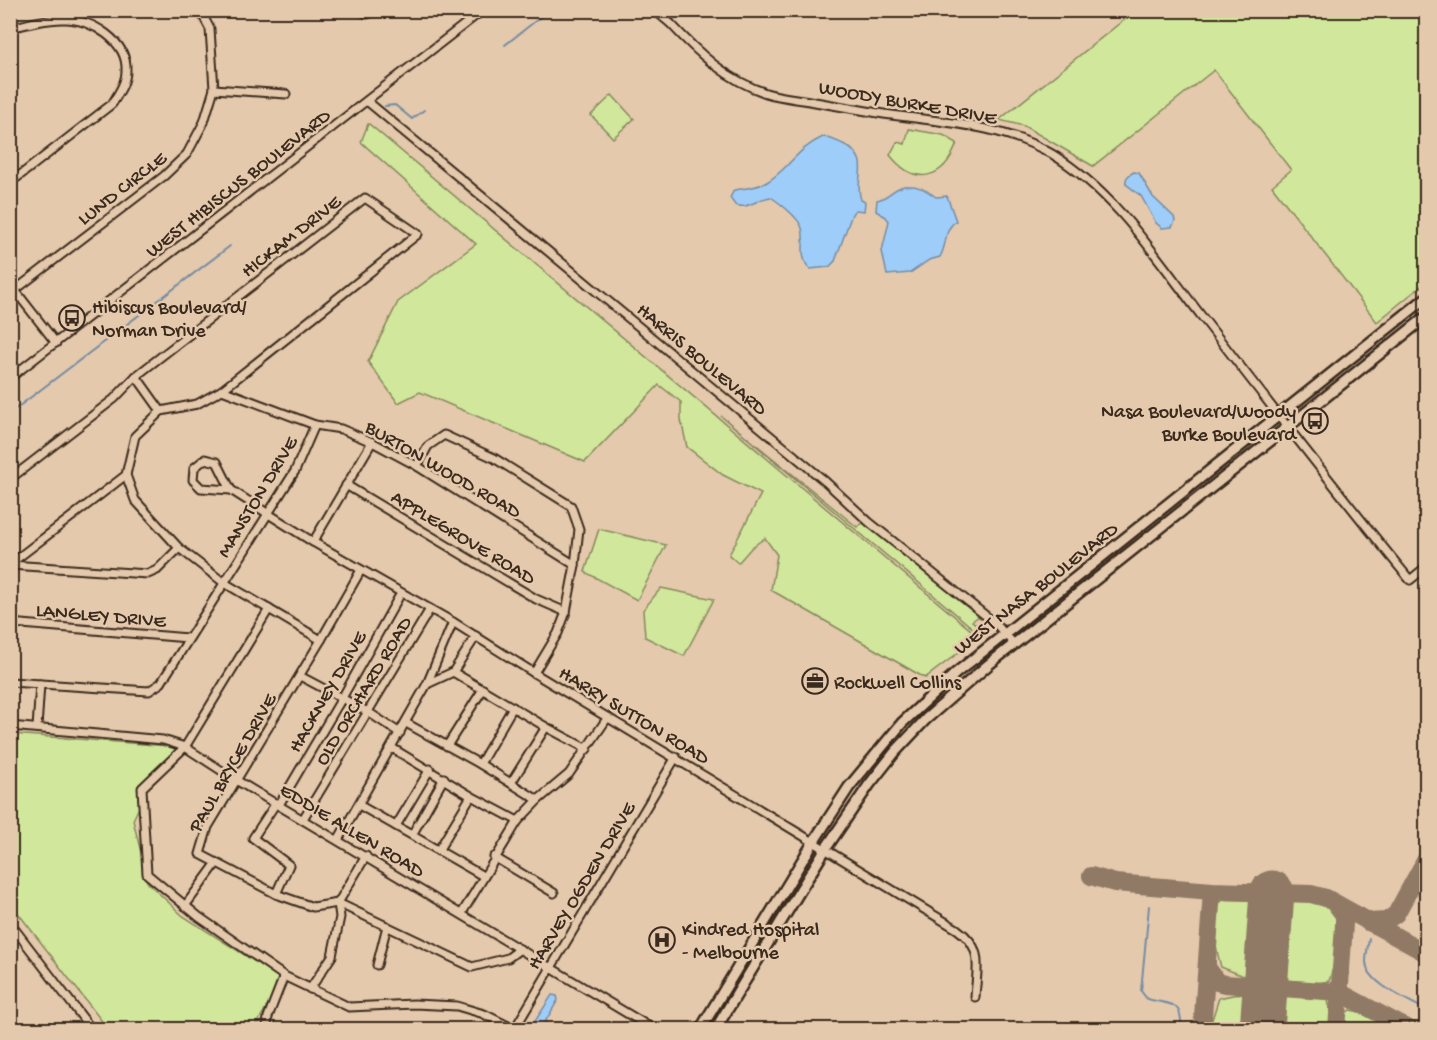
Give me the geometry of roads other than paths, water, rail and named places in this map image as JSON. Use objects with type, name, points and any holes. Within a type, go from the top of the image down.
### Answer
[{"type":"main road","name":"WEST NASA BOULEVARD","points":[[700,1029],[849,787],[897,728],[945,682],[1005,633],[1426,298]]},
{"type":"main road","name":"WEST NASA BOULEVARD","points":[[715,1029],[868,784],[905,741],[956,691],[1426,316]]},
{"type":"main road","points":[[1091,566],[1099,577]]},
{"type":"street","name":"LUND CIRCLE","points":[[12,289],[164,176],[187,154],[204,122],[214,89],[210,29],[200,10]]},
{"type":"street","points":[[360,10],[367,14],[380,10]]},
{"type":"street","name":"WEST HIBISCUS BOULEVARD","points":[[10,378],[367,101],[473,14],[483,10]]},
{"type":"street","name":"WOODY BURKE DRIVE","points":[[656,10],[713,65],[738,80],[767,93],[884,114],[958,122],[991,130],[1051,153],[1099,189],[1121,214],[1410,580],[1426,567]]},
{"type":"street","name":"WOODY BURKE DRIVE","points":[[664,10],[669,21]]},
{"type":"street","points":[[10,28],[66,18],[91,24],[108,35],[122,52],[127,69],[123,87],[112,104],[10,183]]},
{"type":"street","points":[[214,89],[286,94]]},
{"type":"street","name":"HARRIS BOULEVARD","points":[[367,101],[826,482],[864,517],[1005,633],[1014,644]]},
{"type":"street","name":"HICKAM DRIVE","points":[[10,479],[114,399],[136,376],[365,198],[417,234],[222,390]]},
{"type":"street","points":[[12,289],[56,343]]},
{"type":"street","points":[[136,376],[161,411]]},
{"type":"street","points":[[222,390],[196,404],[161,411],[135,436],[126,474],[135,500],[179,548],[223,582],[321,640]]},
{"type":"street","name":"BURTON WOOD ROAD","points":[[222,390],[315,425],[341,429],[372,442],[417,466],[575,565]]},
{"type":"street","name":"MANSTON DRIVE","points":[[40,684],[149,691],[160,683],[295,471],[315,425]]},
{"type":"street","points":[[417,466],[428,446],[444,435],[494,458],[571,506],[579,529],[566,612],[558,633],[534,673]]},
{"type":"street","points":[[313,542],[372,442]]},
{"type":"street","name":"HARRY SUTTON ROAD","points":[[231,490],[217,462],[205,459],[194,468],[193,480],[201,488],[231,490],[313,542],[453,622],[676,757],[967,936],[977,953],[975,997]]},
{"type":"street","points":[[10,565],[126,474]]},
{"type":"street","name":"APPLEGROVE ROAD","points":[[346,485],[536,599],[566,612]]},
{"type":"street","points":[[10,565],[148,574],[157,570],[179,548]]},
{"type":"street","name":"PAUL BRYCE DRIVE","points":[[216,864],[200,854],[208,827],[300,676],[361,570]]},
{"type":"street","name":"HACKNEY DRIVE","points":[[276,894],[289,865],[253,838],[277,804],[342,698],[401,593]]},
{"type":"street","points":[[269,609],[185,747],[142,788],[147,874],[185,906],[284,976],[349,1007],[414,1004],[458,1006],[484,1014],[514,1029]]},
{"type":"street","name":"OLD ORCHARD ROAD","points":[[303,819],[430,609]]},
{"type":"street","points":[[339,840],[427,684],[453,622]]},
{"type":"street","name":"LANGLEY DRIVE","points":[[10,623],[188,638]]},
{"type":"street","points":[[427,684],[453,672],[476,636]]},
{"type":"street","points":[[453,672],[587,749]]},
{"type":"street","points":[[300,676],[368,712],[400,733]]},
{"type":"street","points":[[10,682],[40,684],[37,728]]},
{"type":"street","points":[[447,746],[483,689]]},
{"type":"street","points":[[480,764],[513,707]]},
{"type":"street","points":[[462,913],[518,821],[568,774],[608,717]]},
{"type":"street","points":[[406,723],[480,764],[538,800]]},
{"type":"street","name":"EDDIE ALLEN ROAD","points":[[10,726],[163,740],[185,747],[236,780],[462,913],[549,968],[655,1029]]},
{"type":"street","points":[[511,783],[546,727]]},
{"type":"street","points":[[392,748],[471,796],[518,821]]},
{"type":"street","name":"HARVEY OGDEN DRIVE","points":[[514,1029],[676,757]]},
{"type":"street","points":[[396,826],[430,769]]},
{"type":"street","points":[[412,835],[444,778]]},
{"type":"street","points":[[438,851],[471,796]]},
{"type":"street","points":[[359,805],[483,876]]},
{"type":"street","points":[[310,989],[332,956],[340,917],[338,903],[366,856]]},
{"type":"street","points":[[494,857],[554,892]]},
{"type":"street","points":[[185,906],[216,864],[276,894],[313,907],[338,903],[472,967],[508,958],[520,949]]},
{"type":"street","points":[[10,923],[92,1029]]},
{"type":"street","points":[[377,965],[387,926]]},
{"type":"street","points":[[272,1029],[267,1026],[268,1017],[284,976]]},
{"type":"water","points":[[823,137],[845,145],[858,157],[861,170],[859,192],[861,200],[865,202],[864,211],[855,210],[852,214],[835,261],[829,267],[810,269],[803,254],[802,228],[789,211],[771,197],[744,206],[735,205],[730,198],[734,190],[755,187],[775,177],[806,147]]},
{"type":"water","points":[[1134,172],[1139,173],[1153,197],[1174,217],[1172,227],[1162,228],[1156,223],[1141,196],[1126,184],[1127,177]]},
{"type":"water","points":[[904,186],[921,188],[936,197],[947,196],[956,221],[949,228],[940,257],[929,260],[910,273],[887,275],[882,251],[889,221],[876,211],[877,200]]},
{"type":"water","points":[[552,995],[557,996],[558,1000],[541,1029],[530,1029]]},
{"type":"waterway","points":[[505,45],[543,15]]},
{"type":"waterway","points":[[385,106],[395,105],[412,119],[424,110]]},
{"type":"waterway","points":[[10,413],[230,246]]},
{"type":"waterway","points":[[1149,906],[1141,991],[1147,999],[1168,1003],[1177,1008],[1180,1013],[1181,1030]]},
{"type":"waterway","points":[[1369,939],[1366,962],[1373,977],[1390,990],[1426,1010]]},
{"type":"place","name":"Hibiscus Boulevard/ Norman Drive","points":[[72,318]]},
{"type":"place","name":"Nasa Boulevard/Woody Burke Boulevard","points":[[1315,421]]},
{"type":"place","name":"Rockwell Collins","points":[[815,681]]},
{"type":"place","name":"Kindred Hospital - Melbourne","points":[[662,940]]}]
